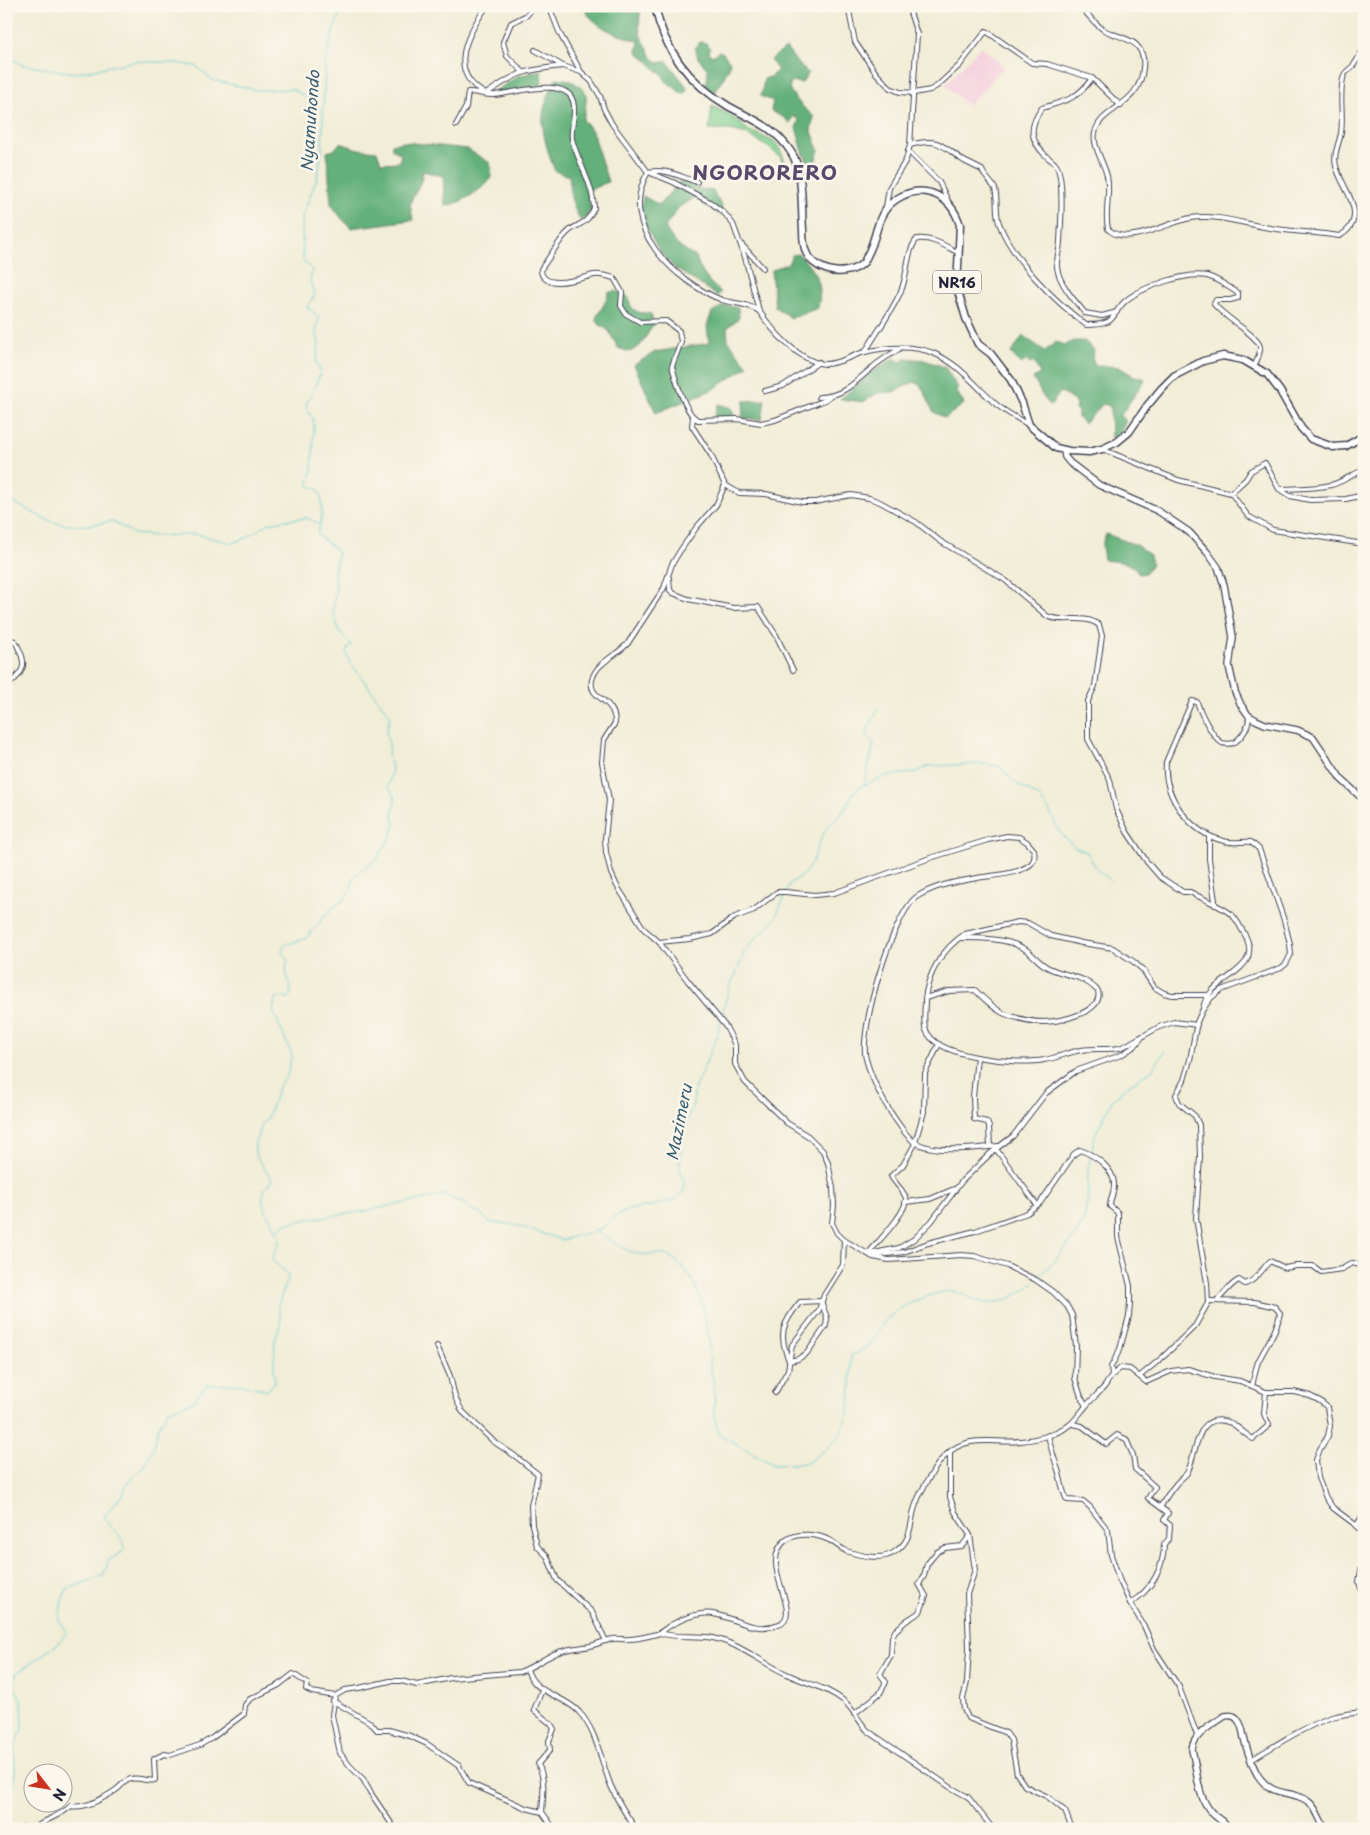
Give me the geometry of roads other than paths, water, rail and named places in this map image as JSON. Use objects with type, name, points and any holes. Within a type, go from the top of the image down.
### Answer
[{"type":"main road","points":[[654,6],[668,47],[686,73],[713,96],[768,126],[792,153],[800,175],[803,238],[806,252],[817,265],[827,270],[844,272],[864,262],[886,207],[895,199],[916,190],[933,194],[949,203]]},
{"type":"main road","name":"NR16","points":[[949,203],[960,225],[957,288],[966,318],[978,344],[990,354],[1011,380],[1029,425]]},
{"type":"main road","points":[[1029,425],[1056,448],[1089,452],[1102,449],[1117,442],[1129,432],[1162,388],[1174,376],[1203,360],[1222,356],[1243,360],[1255,365],[1267,374],[1280,391],[1301,428],[1311,439],[1333,447],[1346,446],[1360,438],[1364,433]]},
{"type":"main road","points":[[1064,450],[1065,457],[1070,463],[1099,485],[1150,507],[1189,532],[1214,561],[1224,585],[1232,630],[1229,657],[1236,696],[1249,716],[1264,724],[1297,730],[1313,737],[1341,779],[1364,800]]},
{"type":"main road","points":[[1231,1829],[1213,1814],[1205,1804],[1199,1788],[1192,1750],[1192,1745],[1197,1735],[1224,1716],[1234,1716],[1240,1722],[1251,1760],[1257,1774],[1264,1783],[1280,1793],[1299,1797],[1310,1803],[1326,1829]]},
{"type":"street","points":[[486,94],[476,89],[469,81],[463,63],[468,40],[487,6]]},
{"type":"street","points":[[523,72],[507,56],[503,42],[511,23],[527,15],[534,6]]},
{"type":"street","points":[[551,6],[560,34],[581,72],[591,81],[600,96],[604,110],[612,124],[648,172],[673,182],[710,202],[725,214],[733,224],[756,294],[759,311]]},
{"type":"street","points":[[848,6],[854,42],[890,88],[900,92],[914,93],[930,90],[938,86],[960,64],[986,32],[1032,62],[1047,64],[1092,78],[1121,106]]},
{"type":"street","points":[[886,207],[889,188],[906,160],[910,145],[917,34],[908,6]]},
{"type":"street","points":[[1080,6],[1104,30],[1138,46],[1144,62],[1142,81],[1131,97],[1107,115],[1095,132],[1094,142],[1103,160],[1109,185],[1106,219],[1108,229],[1112,233],[1123,235],[1150,233],[1190,218],[1208,217],[1270,228],[1339,236],[1344,234],[1354,220],[1354,212],[1353,205],[1336,167],[1336,150],[1341,129],[1343,82],[1346,72],[1352,68],[1364,48]]},
{"type":"street","points":[[535,50],[563,66],[581,72]]},
{"type":"street","points":[[486,94],[510,77],[523,72],[563,66]]},
{"type":"street","points":[[1092,78],[1084,90],[1075,97],[1042,108],[1033,126],[1032,135],[1039,148],[1056,165],[1061,179],[1060,240],[1057,267],[1059,274],[1085,313],[1102,316],[1117,312]]},
{"type":"street","points":[[456,125],[466,107],[468,92],[496,95],[535,88],[553,88],[565,91],[570,95],[573,101],[575,118],[572,138],[594,201],[594,208],[586,222],[564,236],[541,269],[542,276],[545,279],[556,282],[582,279],[595,275],[614,278],[622,292],[621,306],[626,314],[640,322],[663,320],[673,324],[679,331],[681,342],[672,366],[682,395],[693,417],[692,426],[712,455],[726,485],[739,493],[766,494],[802,502],[815,502],[851,496],[869,498],[880,502],[916,522],[940,541],[1005,580],[1049,618],[1090,620],[1098,625],[1102,636],[1095,686],[1088,701],[1088,736],[1110,780],[1120,820],[1147,862],[1166,882],[1183,892],[1190,892],[1231,914],[1236,919],[1251,951],[1242,967],[1218,983],[1208,995],[1197,1025],[1184,1080],[1176,1095],[1179,1103],[1195,1116],[1199,1124],[1200,1157],[1196,1218],[1207,1283],[1208,1301],[1204,1312],[1195,1326],[1140,1376]]},
{"type":"street","points":[[910,145],[924,141],[935,142],[950,149],[964,160],[982,170],[995,190],[995,207],[1000,224],[1013,248],[1036,280],[1086,325],[1110,322],[1127,299],[1152,286],[1165,281],[1186,277],[1206,276],[1221,282],[1238,293],[1238,298],[1216,300],[1214,304],[1219,311],[1260,343],[1261,349],[1255,365]]},
{"type":"street","points":[[908,151],[939,182],[949,203]]},
{"type":"street","points":[[648,172],[663,170],[697,182]]},
{"type":"street","points":[[648,172],[642,186],[639,212],[644,233],[663,260],[698,288],[723,300],[753,306],[793,349],[812,360],[825,364],[841,361],[865,352],[901,347],[916,347],[947,359],[1003,409],[1029,425]]},
{"type":"street","points":[[865,352],[892,309],[902,289],[912,246],[917,239],[926,238],[933,240],[959,253]]},
{"type":"street","points":[[740,243],[763,268]]},
{"type":"street","points":[[693,417],[698,420],[737,419],[761,423],[775,420],[825,400],[848,388],[901,347]]},
{"type":"street","points":[[765,391],[783,386],[819,362]]},
{"type":"street","points":[[819,397],[829,397]]},
{"type":"street","points":[[1102,449],[1178,480],[1231,492],[1248,516],[1273,530],[1364,544]]},
{"type":"street","points":[[1231,492],[1246,480],[1251,471],[1264,463],[1268,465],[1273,479],[1280,489],[1290,496],[1305,499],[1346,499],[1364,496]]},
{"type":"street","points":[[1280,489],[1330,486],[1364,470]]},
{"type":"street","points":[[726,485],[716,504],[680,550],[672,564],[664,588],[628,643],[607,659],[593,676],[593,690],[596,695],[612,707],[615,720],[604,740],[602,762],[609,800],[605,840],[610,870],[617,886],[644,930],[659,942],[730,1033],[735,1045],[735,1064],[745,1082],[787,1123],[808,1136],[823,1151],[828,1163],[833,1192],[832,1223],[837,1233],[844,1240],[878,1259],[974,1256],[1008,1266],[1041,1283],[1064,1301],[1072,1316],[1076,1346],[1075,1378],[1086,1406]]},
{"type":"street","points":[[668,576],[670,590],[679,596],[733,608],[758,607],[776,635],[793,670]]},
{"type":"street","points":[[6,639],[15,641],[23,664],[21,674],[6,687]]},
{"type":"street","points":[[1203,1009],[1213,995],[1221,990],[1281,968],[1287,962],[1291,951],[1284,920],[1259,849],[1251,842],[1224,842],[1209,837],[1190,824],[1174,800],[1167,778],[1166,762],[1192,701],[1196,702],[1217,738],[1224,744],[1234,743],[1240,737],[1247,726],[1249,716]]},
{"type":"street","points":[[659,942],[690,939],[712,934],[735,917],[754,910],[777,892],[815,896],[834,893],[930,858],[988,840],[1007,836],[1019,837],[1034,850],[1034,860],[1031,864],[1008,873],[944,885],[916,897],[908,906],[892,936],[875,990],[864,1053],[874,1079],[896,1120],[903,1131],[915,1142],[924,1147],[998,1147]]},
{"type":"street","points":[[1209,837],[1209,859],[1216,902],[1214,905]]},
{"type":"street","points":[[1197,1025],[1170,1023],[1156,1028],[1121,1047],[1088,1049],[1037,1061],[1005,1062],[977,1056],[939,1044],[932,1039],[926,1030],[924,1020],[925,998],[930,973],[943,954],[964,934],[998,928],[1008,924],[1028,923],[1051,936],[1082,944],[1113,948],[1134,962],[1143,970],[1154,987],[1164,993],[1172,995],[1208,995]]},
{"type":"street","points":[[925,998],[949,991],[975,990],[997,1009],[1007,1014],[1041,1022],[1083,1014],[1090,1009],[1098,998],[1098,991],[1088,981],[1046,967],[1025,950],[1012,943],[978,938],[959,938]]},
{"type":"street","points":[[869,1255],[894,1250],[912,1241],[931,1222],[968,1174],[1017,1131],[1046,1093],[1080,1068],[1121,1055],[1135,1046],[1144,1036]]},
{"type":"street","points":[[869,1255],[890,1229],[905,1202],[905,1196],[891,1176],[913,1150],[924,1112],[925,1073],[939,1044]]},
{"type":"street","points":[[977,1056],[973,1097],[974,1118],[987,1122],[990,1147]]},
{"type":"street","points":[[998,1147],[1037,1205]]},
{"type":"street","points":[[869,1255],[904,1252],[928,1243],[961,1236],[1027,1213],[1037,1205],[1074,1154],[1080,1150],[1100,1160],[1114,1178],[1114,1189],[1110,1206],[1118,1213],[1118,1238],[1127,1269],[1130,1295],[1129,1316],[1120,1349],[1111,1366],[1112,1376]]},
{"type":"street","points":[[905,1202],[930,1199],[956,1188]]},
{"type":"street","points":[[775,1393],[788,1370],[792,1346],[816,1314],[824,1295],[843,1265],[844,1240]]},
{"type":"street","points":[[1217,1300],[1226,1293],[1232,1283],[1239,1280],[1245,1284],[1249,1283],[1270,1261],[1285,1268],[1313,1266],[1321,1272],[1342,1270],[1352,1263],[1364,1266]]},
{"type":"street","points":[[1208,1301],[1255,1302],[1275,1307],[1280,1313],[1278,1324],[1256,1367],[1252,1386]]},
{"type":"street","points":[[789,1361],[782,1343],[784,1327],[790,1314],[800,1302],[822,1302]]},
{"type":"street","points":[[789,1361],[798,1359],[807,1353],[826,1326],[827,1318],[822,1302]]},
{"type":"street","points":[[437,1346],[450,1376],[455,1397],[462,1412],[493,1441],[538,1474],[531,1506],[532,1525],[537,1546],[547,1556],[557,1580],[592,1612],[606,1641]]},
{"type":"street","points":[[395,1829],[363,1779],[340,1753],[332,1715],[335,1696],[345,1690],[390,1681],[401,1681],[417,1685],[451,1678],[510,1673],[527,1669],[560,1652],[606,1641],[631,1639],[660,1633],[681,1620],[704,1613],[761,1628],[782,1623],[788,1611],[780,1586],[776,1557],[784,1542],[794,1536],[819,1536],[846,1550],[865,1555],[878,1557],[896,1552],[911,1532],[914,1506],[918,1498],[941,1461],[950,1452],[966,1442],[990,1440],[1022,1441],[1063,1430],[1072,1424],[1118,1369],[1126,1367],[1132,1369],[1148,1381],[1171,1371],[1188,1369],[1215,1377],[1240,1381],[1266,1392],[1304,1394],[1314,1397],[1325,1404],[1328,1410],[1330,1426],[1328,1436],[1316,1460],[1318,1478],[1326,1498],[1333,1508],[1364,1534]]},
{"type":"street","points":[[1161,1506],[1176,1484],[1188,1472],[1196,1440],[1207,1425],[1216,1421],[1231,1423],[1253,1438],[1269,1426],[1264,1414],[1266,1392]]},
{"type":"street","points":[[1072,1424],[1082,1426],[1106,1444],[1116,1435],[1126,1439],[1133,1455],[1135,1469],[1155,1488],[1148,1498],[1167,1512],[1164,1520],[1170,1525],[1169,1539],[1164,1544],[1164,1557],[1148,1589],[1130,1603]]},
{"type":"street","points":[[1048,1435],[1052,1458],[1060,1477],[1063,1492],[1067,1500],[1083,1501],[1108,1530],[1111,1555],[1118,1579],[1144,1626],[1154,1649],[1179,1687],[1197,1735]]},
{"type":"street","points":[[950,1452],[950,1497],[955,1512],[970,1535],[975,1570],[968,1594],[969,1648],[967,1682],[963,1699],[964,1709],[968,1718],[1006,1734],[1011,1740],[1017,1774],[1025,1786],[1048,1797],[1065,1811],[1072,1829]]},
{"type":"street","points":[[1356,1526],[1364,1514]]},
{"type":"street","points":[[854,1714],[880,1693],[886,1682],[880,1674],[891,1655],[892,1637],[906,1620],[920,1612],[926,1596],[919,1584],[924,1576],[927,1564],[937,1552],[945,1548],[962,1546],[970,1535]]},
{"type":"street","points":[[1364,1554],[1359,1582],[1364,1598]]},
{"type":"street","points":[[660,1633],[670,1636],[711,1637],[724,1640],[744,1649],[765,1663],[789,1675],[830,1690],[845,1702],[868,1731],[957,1792],[968,1797],[994,1829]]},
{"type":"street","points":[[527,1669],[533,1682],[542,1690],[579,1711],[592,1734],[610,1785],[623,1810],[636,1829]]},
{"type":"street","points":[[34,1829],[44,1821],[61,1815],[72,1806],[78,1808],[93,1803],[116,1790],[129,1779],[139,1778],[151,1782],[155,1780],[154,1760],[164,1754],[170,1755],[200,1745],[212,1738],[244,1714],[245,1705],[250,1699],[279,1685],[293,1674],[307,1683],[306,1689],[312,1692],[335,1696]]},
{"type":"street","points":[[542,1690],[534,1710],[551,1724],[554,1729],[549,1740],[550,1750],[538,1764],[542,1772],[543,1781],[542,1812],[554,1829]]},
{"type":"street","points":[[333,1701],[371,1723],[377,1730],[389,1730],[410,1736],[436,1750],[459,1766],[469,1783],[478,1788],[526,1808],[542,1812]]},
{"type":"street","points":[[1251,1760],[1323,1721],[1336,1716],[1363,1714]]},
{"type":"street","points":[[20,1829],[23,1827],[27,1829]]},
{"type":"waterway","name":"Nyamuhondo","points":[[6,1803],[12,1793],[15,1767],[14,1746],[23,1729],[22,1700],[14,1688],[16,1674],[60,1642],[67,1631],[59,1620],[62,1600],[67,1589],[103,1576],[109,1560],[121,1553],[125,1547],[121,1538],[106,1522],[104,1517],[124,1492],[128,1482],[143,1469],[154,1447],[158,1428],[168,1411],[194,1401],[206,1385],[245,1385],[267,1391],[275,1382],[275,1340],[281,1324],[278,1305],[288,1279],[287,1273],[272,1260],[279,1241],[274,1225],[263,1204],[265,1189],[272,1180],[257,1158],[255,1143],[262,1123],[267,1119],[279,1085],[287,1076],[292,1055],[273,1011],[275,999],[279,997],[288,998],[291,994],[286,973],[288,959],[282,952],[284,945],[305,939],[333,907],[344,900],[351,888],[353,879],[360,871],[376,860],[391,837],[395,823],[393,818],[395,801],[388,787],[392,769],[386,733],[390,716],[348,659],[346,651],[351,645],[339,631],[333,611],[336,586],[334,573],[338,552],[317,534],[322,512],[321,495],[319,490],[308,485],[312,472],[314,427],[313,418],[308,412],[306,404],[321,371],[316,364],[319,343],[316,331],[319,317],[307,307],[315,295],[310,281],[312,270],[303,259],[302,217],[317,178],[322,151],[325,63],[333,32],[343,6]]},
{"type":"waterway","points":[[6,56],[23,65],[76,73],[136,61],[196,66],[212,80],[257,90],[292,89],[309,99],[322,112]]},
{"type":"waterway","points":[[6,499],[44,518],[64,525],[99,524],[112,521],[134,534],[162,536],[196,534],[232,543],[248,537],[267,524],[284,520],[307,518],[320,524]]},
{"type":"waterway","name":"Mazimeru","points":[[721,1018],[730,985],[744,953],[753,941],[774,921],[790,883],[809,868],[825,830],[844,811],[854,792],[864,785],[874,744],[868,738],[867,731],[878,709]]},
{"type":"waterway","points":[[865,785],[886,776],[917,772],[929,766],[984,764],[998,766],[1017,784],[1039,797],[1049,810],[1060,833],[1076,848],[1087,852],[1096,868],[1111,881]]},
{"type":"waterway","name":"Mazimeru","points":[[277,1231],[285,1224],[297,1221],[366,1211],[443,1195],[461,1202],[481,1214],[489,1222],[515,1225],[562,1240],[601,1229],[613,1218],[628,1210],[662,1204],[677,1199],[683,1192],[685,1185],[679,1166],[686,1125],[693,1105],[695,1087],[717,1037],[720,1022]]},
{"type":"waterway","points":[[1037,1279],[1058,1257],[1077,1233],[1084,1220],[1088,1196],[1088,1169],[1095,1135],[1113,1099],[1126,1087],[1152,1070],[1165,1051]]},
{"type":"waterway","points":[[595,1231],[627,1250],[639,1254],[662,1254],[669,1256],[687,1272],[698,1293],[705,1317],[709,1340],[710,1367],[714,1383],[715,1415],[719,1434],[774,1465],[807,1463],[826,1449],[840,1434],[849,1410],[851,1356],[870,1343],[886,1320],[898,1310],[922,1298],[950,1291],[982,1302],[1003,1301],[1017,1295],[1034,1282]]},
{"type":"district","name":"NGORORERO","points":[[765,172]]}]
